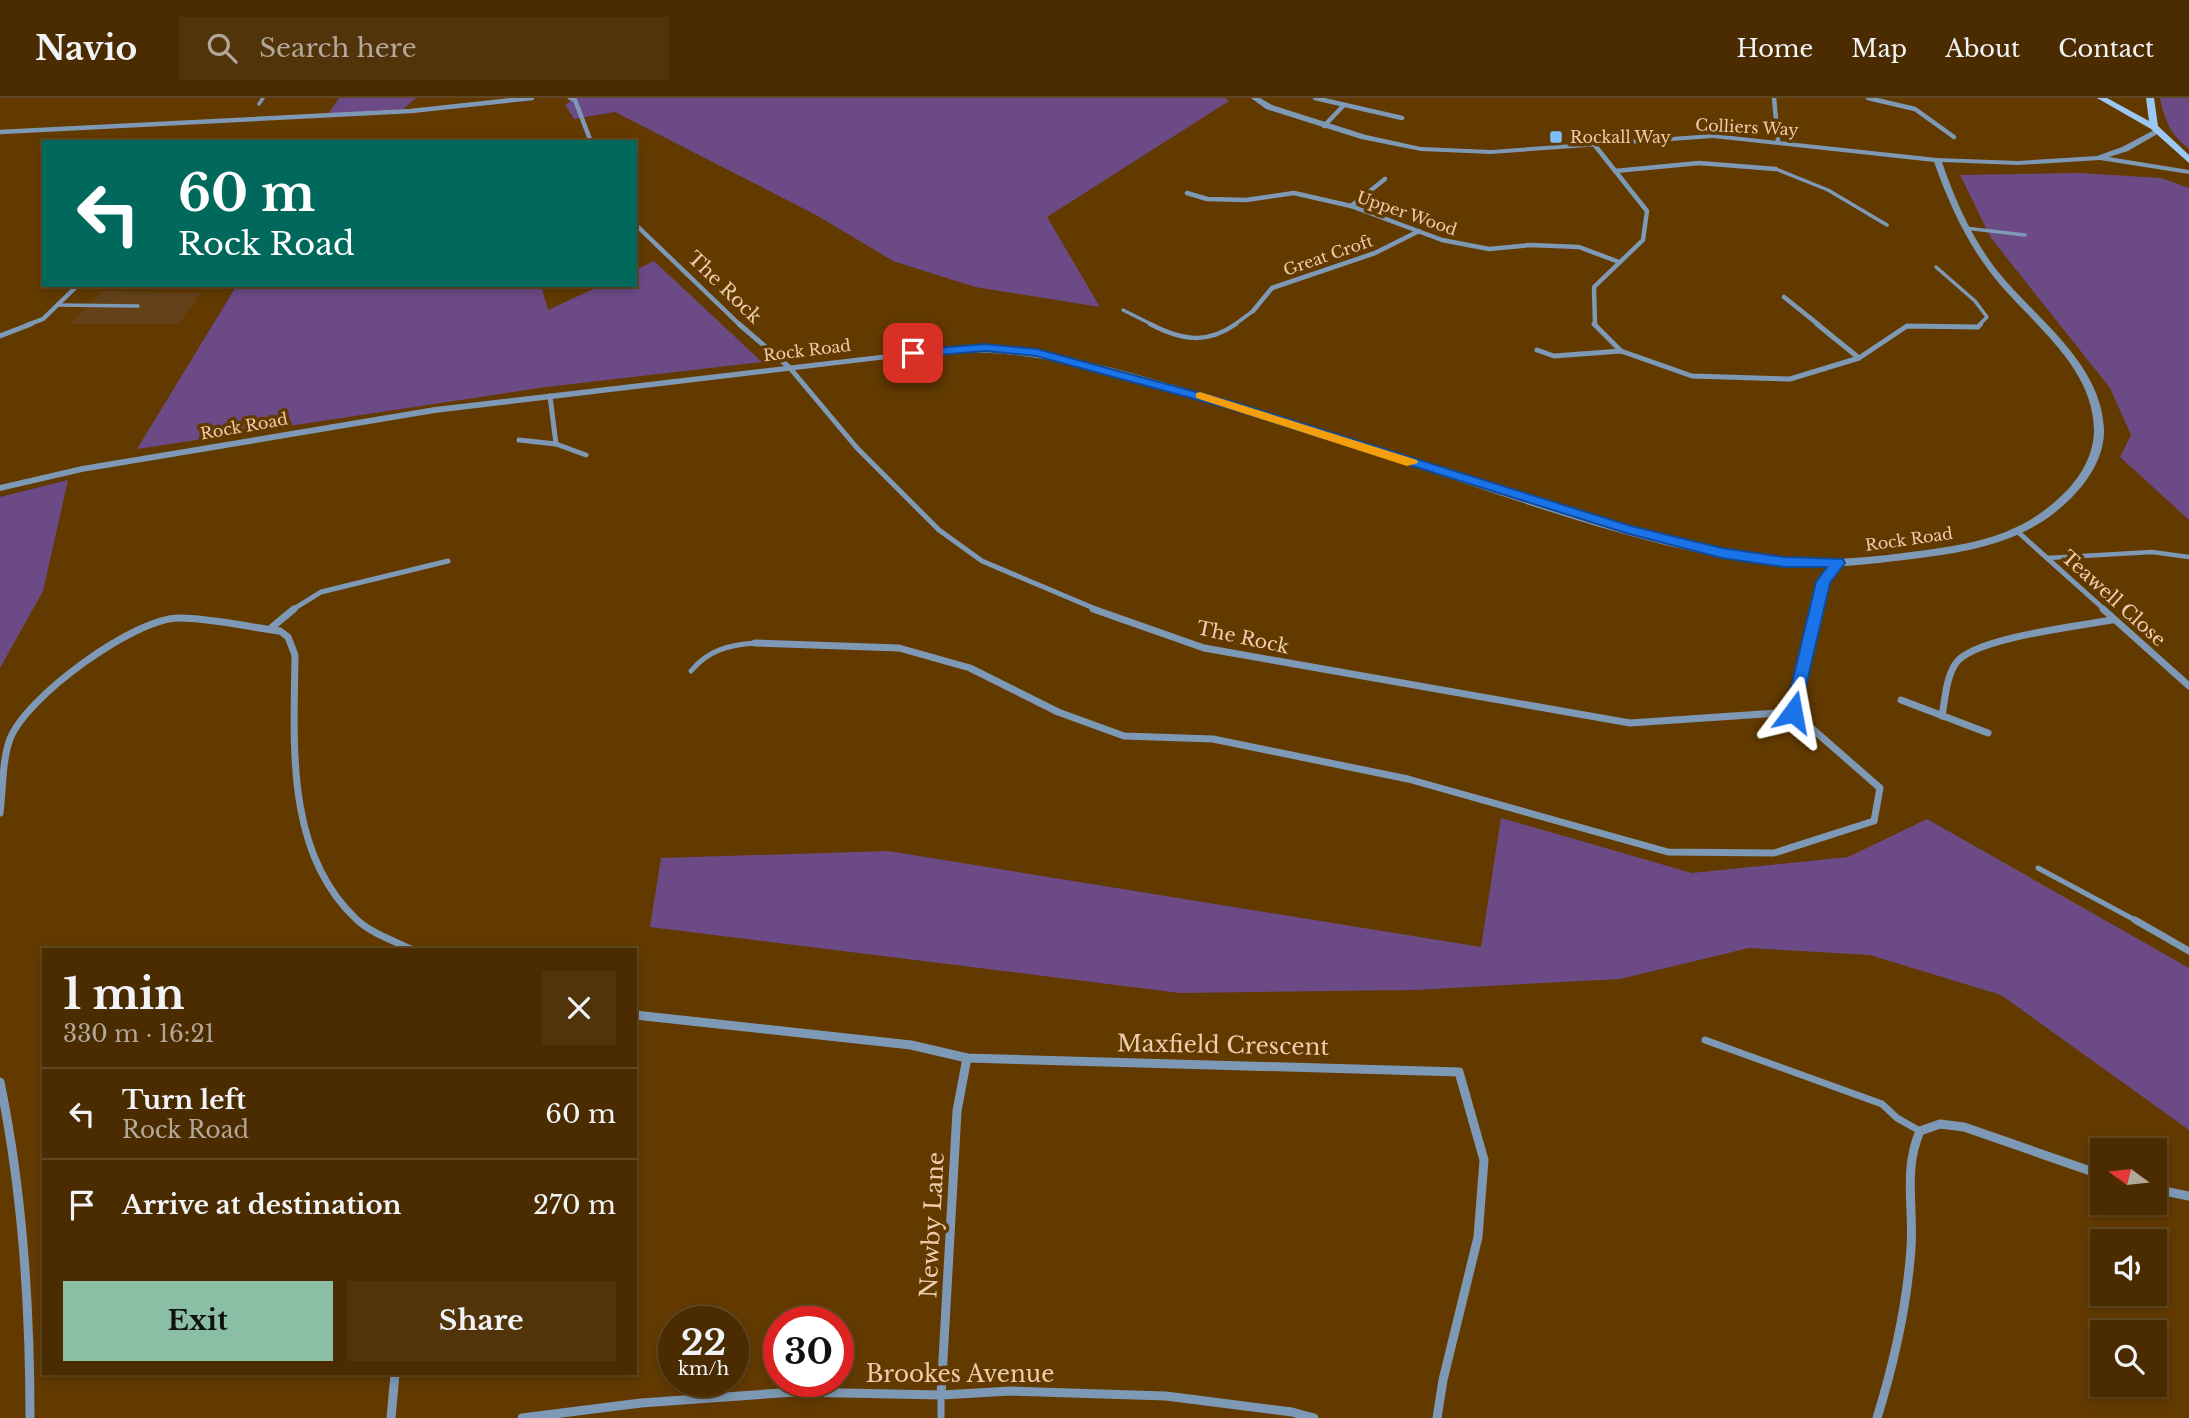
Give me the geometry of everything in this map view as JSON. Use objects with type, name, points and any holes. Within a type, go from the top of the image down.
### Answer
[{"type":"main road","points":[[2101,98],[2155,129],[2189,160]]},
{"type":"main road","points":[[2150,98],[2155,129]]},
{"type":"street","points":[[0,132],[398,112],[532,98]]},
{"type":"street","points":[[570,98],[575,100],[590,140]]},
{"type":"street","name":"Colliers Way","points":[[1255,98],[1269,107],[1324,126],[1421,149],[1491,152],[1713,136],[1937,160],[1997,163],[2098,158],[2125,149],[2155,129]]},
{"type":"street","points":[[1315,98],[1402,118]]},
{"type":"street","points":[[1774,98],[1778,141]]},
{"type":"street","points":[[1868,98],[1901,102],[1931,115],[1954,137]]},
{"type":"street","points":[[1324,126],[1344,105]]},
{"type":"street","points":[[1593,143],[1647,211],[1643,240],[1594,287],[1593,323],[1621,351]]},
{"type":"street","points":[[2098,158],[2189,172]]},
{"type":"street","name":"Rock Road","points":[[0,488],[95,467],[435,410],[950,349],[997,348],[1037,352],[1221,402],[1613,526],[1722,553],[1784,562],[1838,563],[1959,548],[2018,532],[2052,511],[2083,478],[2099,438],[2097,411],[2078,369],[2004,284],[1965,228],[1937,160]]},
{"type":"street","points":[[1615,171],[1699,163],[1776,169]]},
{"type":"street","points":[[1351,206],[1385,179]]},
{"type":"street","name":"Upper Wood","points":[[1187,192],[1206,199],[1246,200],[1294,193],[1351,206],[1442,240],[1489,249],[1530,245],[1578,247],[1619,262]]},
{"type":"street","name":"The Rock","points":[[637,226],[742,327],[790,368],[857,448],[961,548],[982,561],[1094,609],[1191,644],[1630,723],[1793,712]]},
{"type":"street","name":"Great Croft","points":[[1253,311],[1272,288],[1375,253],[1419,232]]},
{"type":"street","points":[[0,336],[43,319],[76,287]]},
{"type":"street","points":[[1784,297],[1859,358]]},
{"type":"street","points":[[1537,349],[1554,356],[1621,351],[1692,376],[1790,379],[1859,358],[1907,326],[1978,327]]},
{"type":"street","points":[[550,396],[556,444]]},
{"type":"street","points":[[519,440],[556,444],[586,455]]},
{"type":"street","name":"Teawell Close","points":[[2018,532],[2112,620],[2189,686]]},
{"type":"street","points":[[271,628],[304,600],[321,592],[448,561]]},
{"type":"street","points":[[755,643],[898,648],[919,652],[970,668],[1058,712],[1124,736],[1213,739],[1408,779],[1668,852],[1774,853],[1874,821],[1880,788],[1793,712],[1824,582],[1838,563]]},
{"type":"street","points":[[0,813],[9,741],[16,727],[88,662],[126,635],[163,618],[271,628],[288,637],[295,654],[296,781],[310,851],[328,885],[358,921],[409,948]]},
{"type":"street","points":[[1942,716],[1956,663],[1964,653],[1985,644],[2112,620]]},
{"type":"street","points":[[1901,700],[1988,733]]},
{"type":"street","points":[[2135,920],[2189,951]]},
{"type":"street","name":"Maxfield Crescent","points":[[637,1015],[911,1045],[967,1058],[1459,1072],[1483,1160],[1478,1237],[1443,1380],[1437,1418]]},
{"type":"street","name":"Newby Lane","points":[[941,1395],[957,1111],[967,1058]]},
{"type":"street","points":[[0,1082],[16,1160],[30,1322],[30,1418]]},
{"type":"street","points":[[1877,1418],[1894,1366],[1902,1315],[1911,1245],[1912,1143],[1920,1131],[1940,1124],[1964,1127],[2090,1171]]},
{"type":"street","points":[[2167,1192],[2189,1196]]},
{"type":"street","points":[[391,1418],[395,1375]]},
{"type":"street","name":"Brookes Avenue","points":[[522,1418],[641,1403],[795,1392],[941,1395],[1012,1391],[1166,1396],[1292,1412],[1314,1418]]},
{"type":"lane","points":[[259,104],[263,98]]},
{"type":"lane","points":[[1776,169],[1828,190],[1887,225]]},
{"type":"lane","points":[[1965,228],[2025,235]]},
{"type":"lane","points":[[1936,267],[1975,301],[1987,317],[1978,327]]},
{"type":"lane","points":[[57,305],[138,306]]},
{"type":"lane","points":[[1123,310],[1166,331],[1189,338],[1209,339],[1253,311]]},
{"type":"lane","points":[[2047,558],[2152,552],[2189,557]]},
{"type":"lane","points":[[691,671],[697,662],[718,648],[755,643]]},
{"type":"lane","points":[[2038,868],[2135,920]]},
{"type":"lane","points":[[1705,1040],[1882,1104],[1920,1131]]},
{"type":"lane","points":[[941,1395],[941,1418]]},
{"type":"shaded area","points":[[339,98],[416,98],[403,109],[328,114]]},
{"type":"shaded area","points":[[575,98],[1225,98],[1229,101],[1047,217],[1100,307],[975,287],[893,261],[818,216],[615,112],[574,119],[565,105]]},
{"type":"shaded area","points":[[2160,98],[2189,98],[2189,149],[2169,126]]},
{"type":"shaded area","points":[[2080,173],[2161,178],[2189,188],[2189,520],[2120,457],[2131,435],[2110,388],[1991,238],[1960,175]]},
{"type":"shaded area","points":[[654,261],[762,362],[546,387],[137,449],[236,287],[542,287],[548,310],[598,287],[637,287],[637,269]]},
{"type":"shaded area","points":[[103,291],[200,293],[179,324],[70,324]]},
{"type":"shaded area","points":[[68,480],[43,591],[0,668],[0,497]]},
{"type":"shaded area","points":[[1501,818],[1692,873],[1848,857],[1927,819],[2189,968],[2189,1130],[2001,995],[1870,955],[1749,948],[1620,979],[1413,990],[1180,993],[650,927],[661,858],[888,851],[1481,947]]},
{"type":"slow traffic","points":[[1200,396],[1412,463]]},
{"type":"place","name":"Rockall Way","points":[[1556,137]]},
{"type":"route","points":[[913,353],[985,348],[1037,352],[1232,405],[1629,530],[1722,553],[1784,562],[1838,563],[1824,582],[1793,712]]}]
